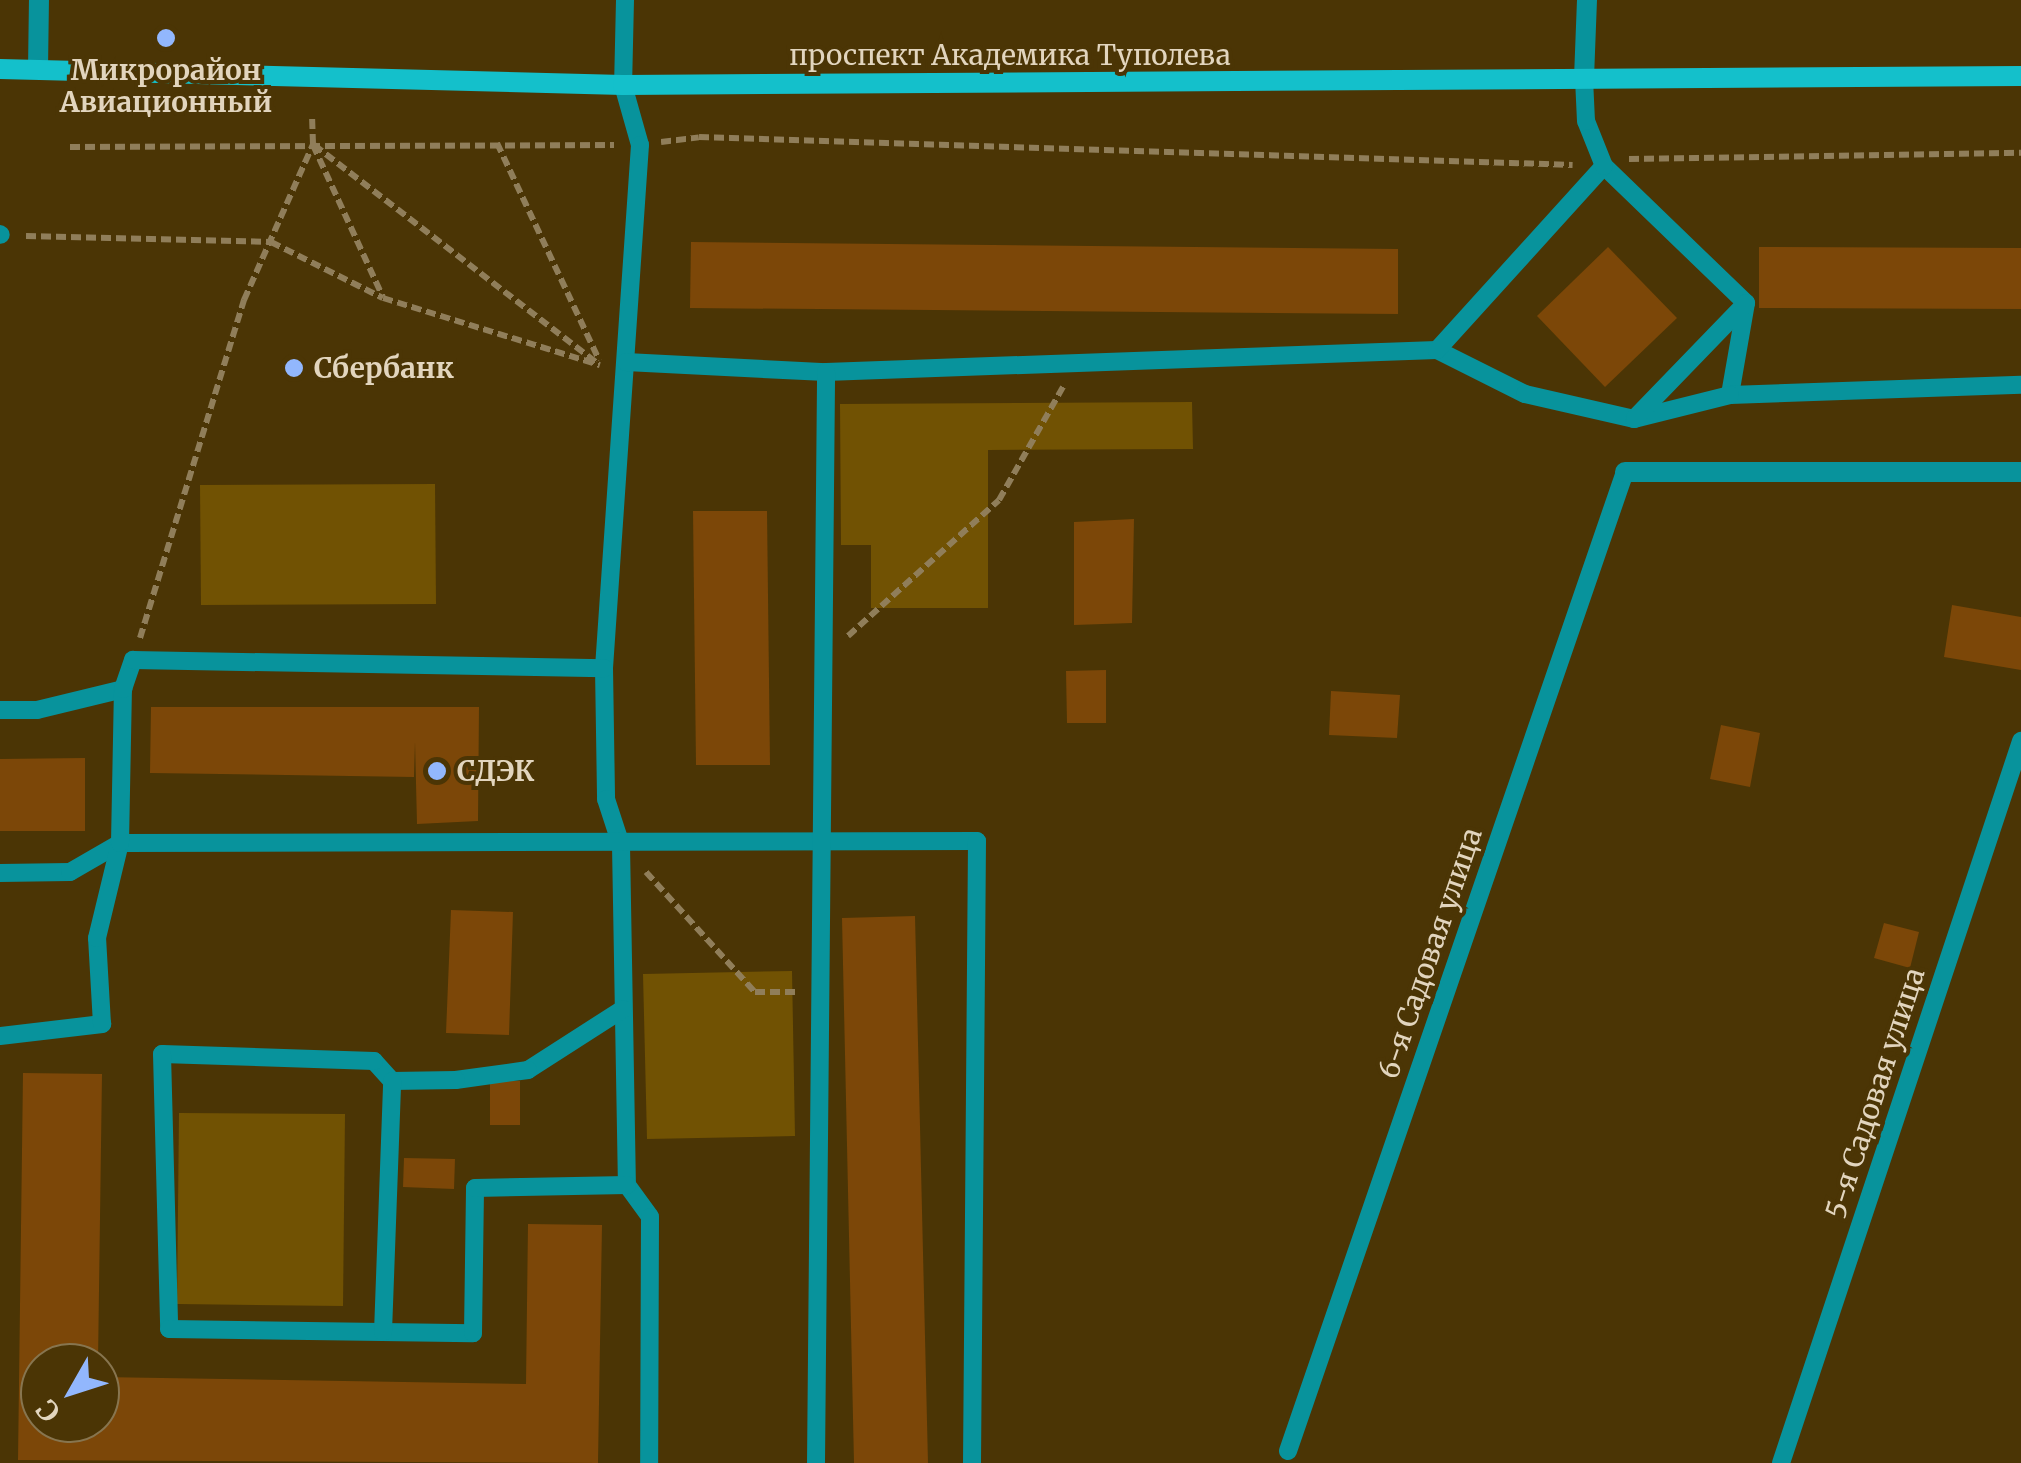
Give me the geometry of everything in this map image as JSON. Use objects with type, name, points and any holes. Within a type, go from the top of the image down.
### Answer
[{"type":"main road","name":"проспект Академика Туполева","points":[[0,69],[624,85],[2021,76]]},
{"type":"street","points":[[38,69],[40,0]]},
{"type":"street","points":[[1584,78],[1587,0]]},
{"type":"street","points":[[1624,472],[2021,472]]},
{"type":"lane","points":[[625,0],[624,85],[640,145],[604,668],[606,799],[621,845],[627,1185],[650,1217],[649,1463]]},
{"type":"lane","points":[[1584,78],[1586,121],[1604,166],[1746,303]]},
{"type":"lane","points":[[1437,350],[1604,166]]},
{"type":"lane","points":[[1730,395],[1746,303]]},
{"type":"lane","points":[[1634,419],[1746,303]]},
{"type":"lane","points":[[626,362],[826,372],[1437,350],[1525,394],[1634,419],[1730,395],[2021,386]]},
{"type":"lane","points":[[816,1463],[826,372]]},
{"type":"lane","name":"6-я Садовая улица","points":[[1288,1451],[1624,472]]},
{"type":"lane","points":[[0,1036],[102,1024],[97,938],[120,843],[123,690],[133,660],[604,668]]},
{"type":"lane","points":[[0,710],[123,690]]},
{"type":"lane","name":"5-я Садовая улица","points":[[1781,1463],[2021,741]]},
{"type":"lane","points":[[0,873],[70,872],[120,843],[621,845],[977,841],[972,1463]]},
{"type":"lane","points":[[392,1082],[528,1070],[623,1009]]},
{"type":"lane","points":[[383,1332],[392,1082],[374,1062],[162,1054],[169,1329],[383,1332],[473,1333],[475,1188],[627,1185]]},
{"type":"path","points":[[312,119],[313,144],[384,298]]},
{"type":"path","points":[[70,147],[498,142],[640,145],[700,137],[1604,166],[1642,154],[2021,153]]},
{"type":"path","points":[[498,142],[602,366]]},
{"type":"path","points":[[133,660],[244,300],[313,144]]},
{"type":"path","points":[[313,144],[602,366]]},
{"type":"path","points":[[0,235],[271,242],[384,298],[602,366]]},
{"type":"path","points":[[824,656],[999,500],[1076,364]]},
{"type":"path","points":[[621,845],[754,992],[822,993]]},
{"type":"shaded area","points":[[1192,402],[1193,449],[988,450],[988,608],[871,608],[871,545],[841,545],[840,404]]},
{"type":"shaded area","points":[[435,484],[436,604],[201,605],[200,485]]},
{"type":"shaded area","points":[[792,971],[795,1136],[647,1139],[643,974]]},
{"type":"shaded area","points":[[179,1113],[345,1114],[343,1306],[177,1304]]},
{"type":"building","points":[[691,242],[1398,249],[1398,314],[690,308]]},
{"type":"building","points":[[1608,247],[1677,318],[1605,387],[1537,316]]},
{"type":"building","points":[[1759,247],[2021,248],[2021,309],[1759,308]]},
{"type":"building","points":[[693,511],[767,511],[770,765],[696,765]]},
{"type":"building","points":[[1134,519],[1132,623],[1074,625],[1074,522]]},
{"type":"building","points":[[1952,605],[2021,617],[2021,670],[1944,657]]},
{"type":"building","points":[[1106,670],[1106,723],[1067,723],[1066,671]]},
{"type":"building","points":[[1331,691],[1400,695],[1397,738],[1329,735]]},
{"type":"building","points":[[151,707],[479,707],[478,821],[417,824],[415,742],[414,777],[150,773]]},
{"type":"building","points":[[1721,725],[1760,733],[1750,787],[1710,779]]},
{"type":"building","points":[[85,758],[85,831],[0,831],[0,759]]},
{"type":"building","points":[[451,910],[513,912],[509,1035],[446,1033]]},
{"type":"building","points":[[915,916],[928,1463],[854,1463],[842,918]]},
{"type":"building","points":[[1884,923],[1919,932],[1910,968],[1874,958]]},
{"type":"building","points":[[23,1073],[102,1074],[98,1343],[20,1343],[20,1443],[120,1443],[120,1377],[526,1384],[528,1224],[602,1225],[598,1463],[18,1460]]},
{"type":"building","points":[[490,1081],[520,1081],[520,1125],[490,1125]]},
{"type":"building","points":[[404,1158],[455,1159],[454,1189],[403,1187]]},
{"type":"place","name":"Микрорайон Авиационный","points":[[166,38]]},
{"type":"place","name":"Сбербанк","points":[[294,368]]},
{"type":"place","name":"СДЭК","points":[[437,771]]}]
